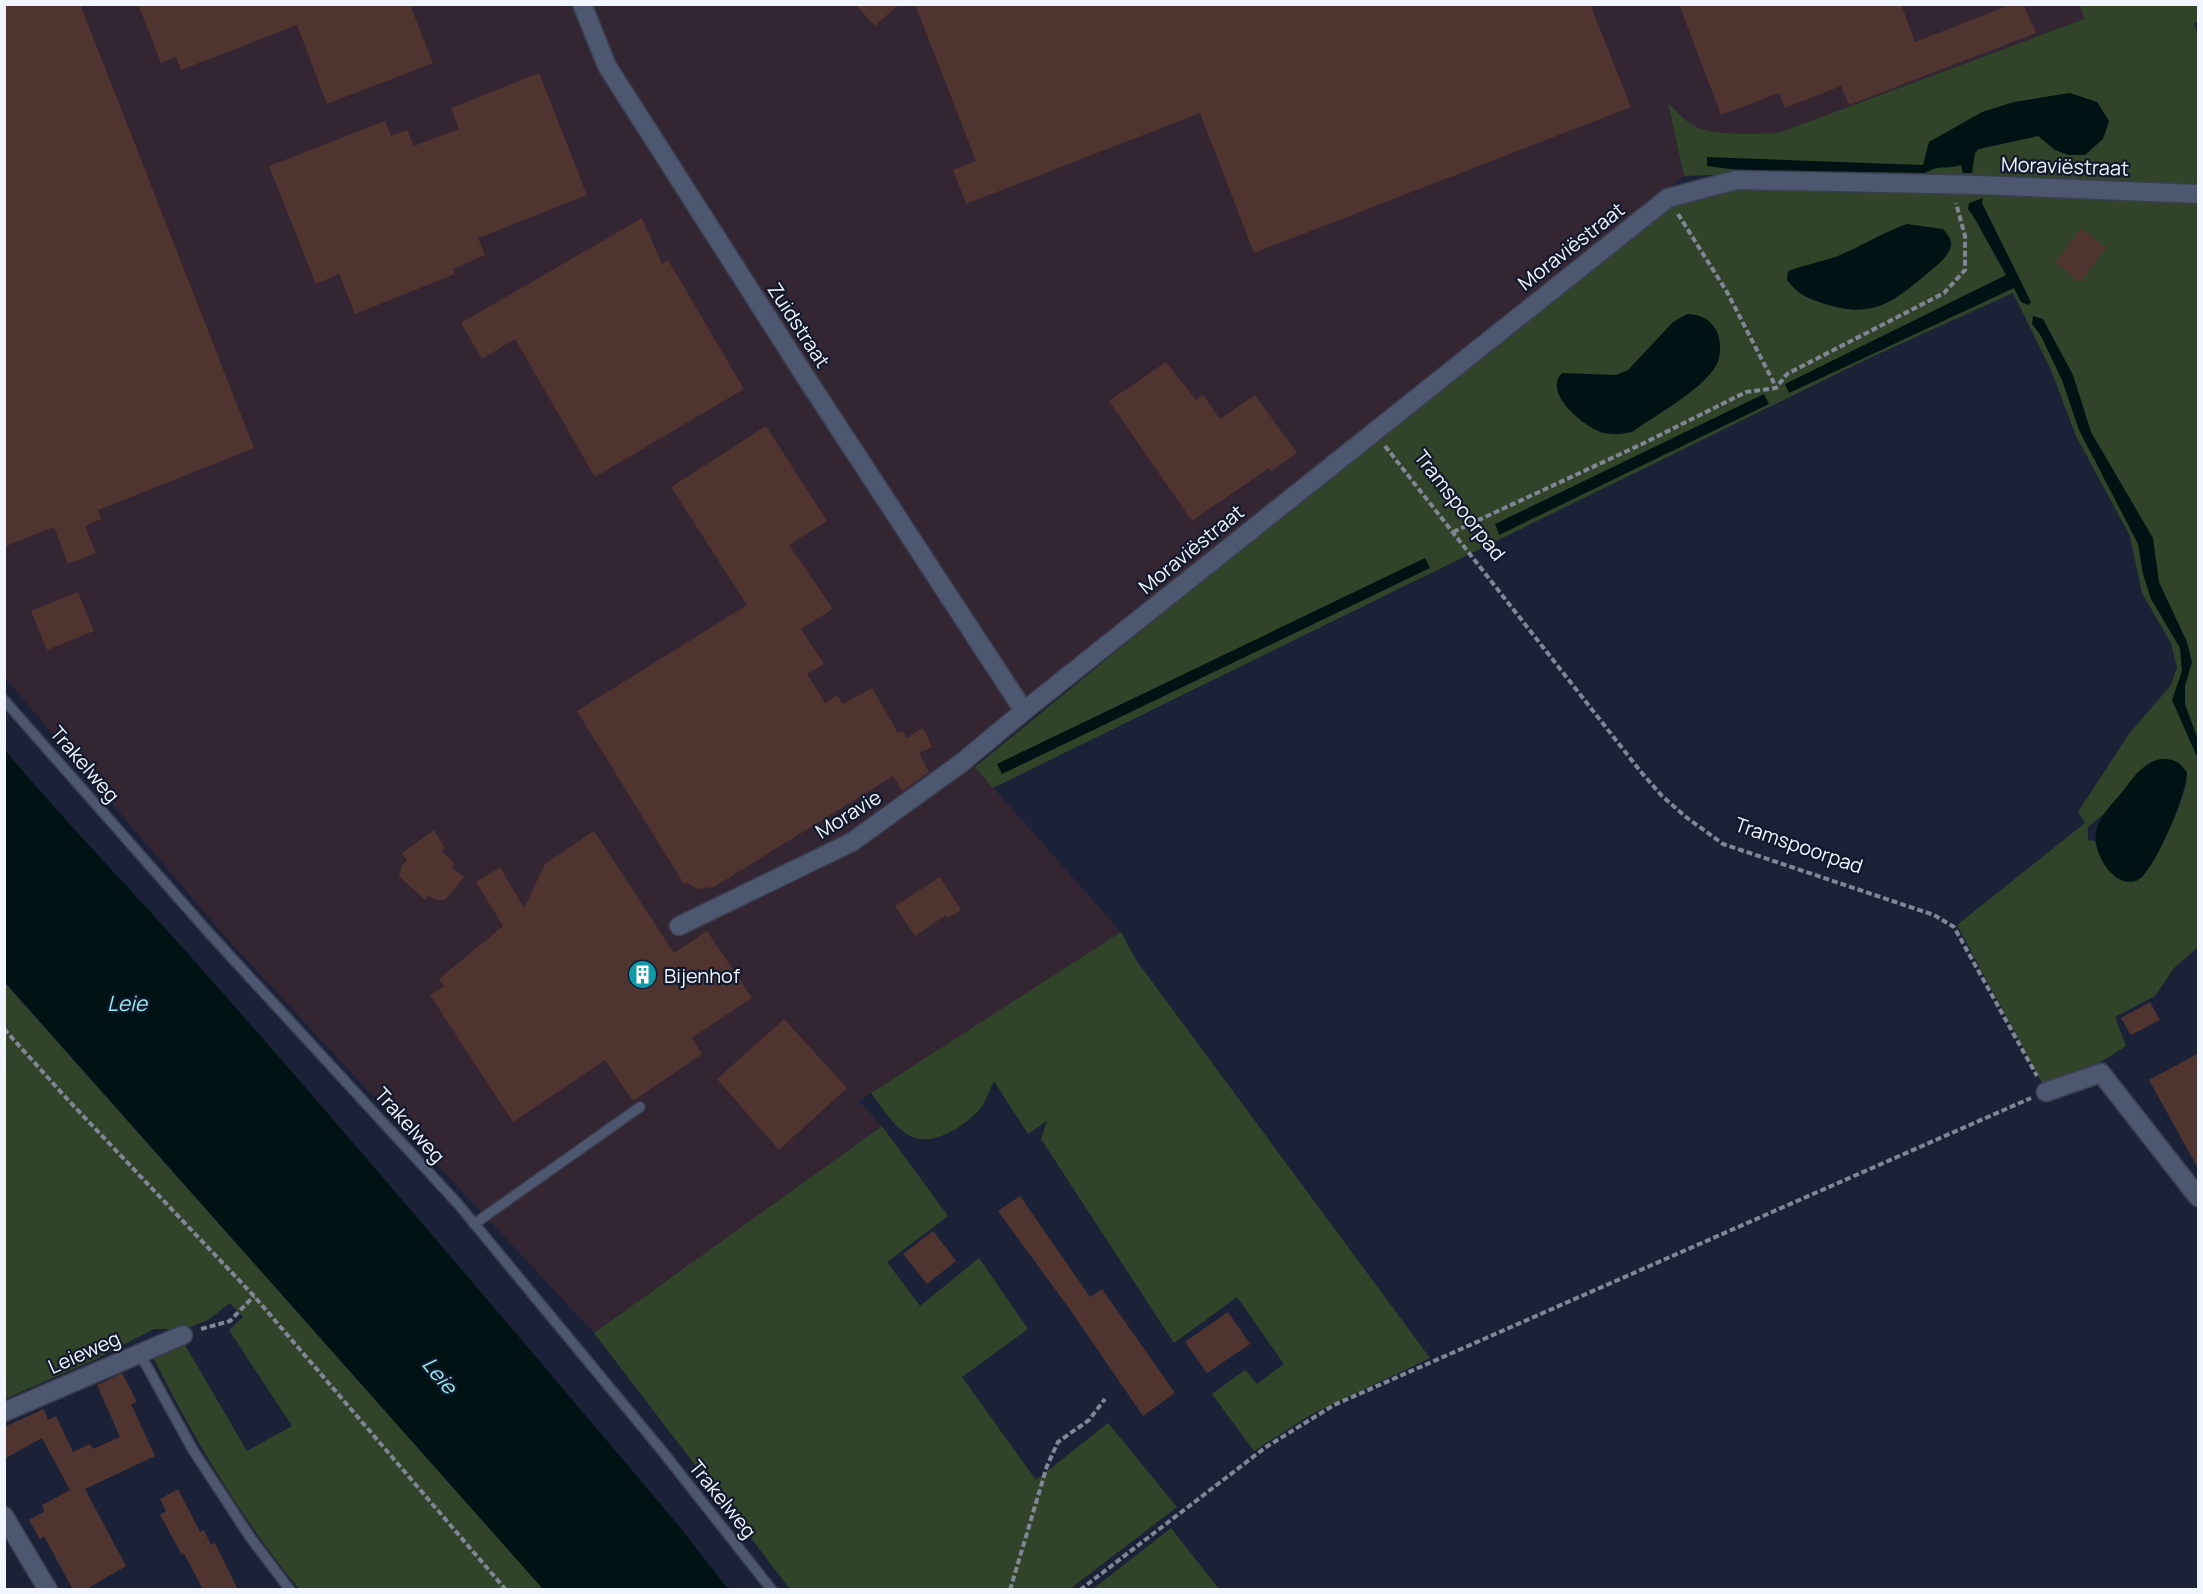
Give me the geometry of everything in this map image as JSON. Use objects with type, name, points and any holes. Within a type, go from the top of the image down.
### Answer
[{"type":"street","name":"Zuidstraat","points":[[582,4],[607,66],[1024,711]]},
{"type":"street","name":"Moraviëstraat","points":[[1085,662],[1668,198],[1736,180],[2199,194]]},
{"type":"street","name":"Moravie","points":[[679,926],[852,842],[960,764],[1085,662]]},
{"type":"street","points":[[2046,1092],[2101,1073],[2199,1197]]},
{"type":"street","name":"Leieweg","points":[[4,1412],[183,1335]]},
{"type":"street","points":[[4,1516],[48,1590]]},
{"type":"lane","name":"Trakelweg","points":[[4,700],[210,934],[474,1224],[663,1452],[772,1590]]},
{"type":"lane","points":[[474,1224],[640,1107]]},
{"type":"lane","points":[[139,1352],[194,1450],[249,1537],[290,1590]]},
{"type":"path","points":[[1454,532],[1642,444],[1746,392],[1776,388],[1787,374],[1944,293],[1965,270],[1965,236],[1951,185]]},
{"type":"path","points":[[1668,198],[1727,292],[1776,388]]},
{"type":"path","name":"Tramspoorpad","points":[[1374,432],[1662,796],[1723,844],[1934,915],[1954,927],[2046,1092]]},
{"type":"path","points":[[4,1029],[254,1296],[506,1590]]},
{"type":"path","points":[[1080,1590],[1266,1447],[1334,1405],[2016,1104]]},
{"type":"path","points":[[183,1335],[230,1321],[254,1296]]},
{"type":"path","points":[[1010,1590],[1047,1466],[1058,1442],[1089,1420],[1105,1399]]},
{"type":"shaded area","points":[[2080,4],[2084,19],[1778,133],[1754,135],[1704,131],[1691,124],[1668,104],[1684,176],[1499,320],[960,750],[1121,932],[859,1101],[882,1126],[594,1333],[229,941],[5,678],[5,5]]},
{"type":"green space","points":[[2080,5],[2198,5],[2198,21],[2194,24],[2198,35],[2198,187],[1735,174],[1684,176],[1668,103],[1686,120],[1701,129],[1734,133],[1778,133],[2084,19]]},
{"type":"green space","points":[[1732,188],[2198,202],[2198,947],[2174,968],[2155,996],[2115,1017],[2126,1046],[2099,1063],[2043,1085],[1957,925],[2085,823],[2078,812],[2129,734],[2171,685],[2177,668],[2171,643],[2142,593],[2130,536],[2076,436],[2051,370],[2013,293],[1865,360],[993,788],[975,767],[1369,444],[1666,207]],"holes":[[[2187,781],[2184,794],[2168,831],[2142,878],[2098,852],[2095,841],[2088,840],[2088,827],[2105,813],[2124,790]]]},
{"type":"green space","points":[[1121,932],[1136,960],[1430,1358],[1312,1414],[1254,1451],[1212,1394],[1245,1370],[1257,1384],[1284,1364],[1237,1297],[1174,1343],[1041,1139],[1047,1121],[1028,1134],[994,1081],[986,1100],[973,1116],[949,1133],[940,1137],[922,1139],[913,1137],[901,1129],[871,1093]]},
{"type":"green space","points":[[4,982],[543,1589],[299,1589],[258,1535],[220,1478],[154,1359],[185,1345],[247,1451],[292,1426],[229,1330],[243,1317],[230,1303],[208,1320],[185,1329],[154,1329],[92,1361],[5,1399]]},
{"type":"green space","points":[[882,1126],[948,1216],[887,1262],[920,1306],[979,1258],[1028,1329],[962,1377],[1036,1480],[1108,1423],[1177,1507],[1070,1589],[790,1589],[594,1333]]},
{"type":"green space","points":[[1171,1528],[1219,1589],[1093,1589]]},
{"type":"water","points":[[2070,93],[2097,102],[2109,121],[2103,139],[2085,155],[2068,155],[2055,150],[2038,136],[1979,149],[1975,153],[1972,173],[1963,173],[1961,165],[1925,173],[1737,170],[1707,166],[1707,157],[1923,165],[1929,142],[1982,112],[2014,102]]},
{"type":"water","points":[[1983,198],[1982,203],[2031,302],[2028,305],[2021,302],[2014,288],[1789,393],[1785,384],[2006,275],[1968,209],[1969,203]]},
{"type":"water","points":[[1907,224],[1943,229],[1951,245],[1942,261],[1892,300],[1869,309],[1841,308],[1804,295],[1787,280],[1788,271],[1838,256]]},
{"type":"water","points":[[1687,314],[1705,318],[1715,327],[1720,348],[1717,364],[1702,383],[1691,392],[1632,432],[1622,434],[1596,430],[1568,409],[1557,390],[1557,381],[1562,373],[1616,375],[1628,370],[1673,322]]},
{"type":"water","points":[[2033,316],[2043,319],[2073,375],[2091,432],[2153,538],[2159,582],[2187,642],[2192,662],[2185,686],[2185,704],[2198,740],[2198,759],[2172,700],[2182,671],[2180,648],[2151,599],[2143,574],[2138,544],[2079,430],[2062,380],[2041,336],[2032,324]]},
{"type":"water","points":[[1764,394],[1769,404],[1499,535],[1495,524]]},
{"type":"water","points":[[1425,558],[1430,568],[1002,774],[997,764]]},
{"type":"water","name":"Leie","points":[[5,750],[50,803],[253,1027],[376,1169],[679,1526],[728,1589],[543,1589],[5,982]]},
{"type":"water","points":[[2161,759],[2179,763],[2187,772],[2182,797],[2152,864],[2136,881],[2127,882],[2112,874],[2101,858],[2097,849],[2097,827],[2104,813],[2136,774],[2147,765]]},
{"type":"building","points":[[4,4],[80,4],[254,448],[98,510],[101,519],[85,526],[96,553],[68,564],[54,527],[4,547]]},
{"type":"building","points":[[138,4],[410,4],[433,63],[327,104],[297,25],[181,70],[176,57],[161,63]]},
{"type":"building","points":[[855,4],[899,4],[875,26]]},
{"type":"building","points":[[915,4],[1590,4],[1631,107],[1254,253],[1200,113],[966,204],[953,170],[976,161]]},
{"type":"building","points":[[1679,4],[1901,4],[1915,42],[2012,4],[2023,4],[2036,33],[1849,105],[1841,86],[1785,108],[1779,93],[1721,115]]},
{"type":"building","points":[[539,73],[587,195],[478,238],[485,255],[453,269],[455,274],[355,314],[339,274],[316,284],[269,166],[385,121],[391,136],[407,130],[414,146],[459,129],[451,108]]},
{"type":"building","points":[[642,218],[662,264],[668,260],[744,389],[595,477],[515,339],[482,359],[461,323]]},
{"type":"building","points":[[2081,228],[2106,248],[2080,282],[2055,263]]},
{"type":"building","points":[[1166,362],[1196,400],[1203,395],[1220,419],[1255,395],[1297,453],[1271,471],[1269,468],[1192,521],[1109,401]]},
{"type":"building","points":[[766,426],[827,521],[789,545],[833,609],[801,629],[824,664],[807,674],[825,703],[837,695],[843,704],[872,688],[898,733],[903,731],[906,738],[923,728],[932,747],[919,753],[929,772],[902,791],[893,776],[714,887],[697,889],[687,883],[684,884],[577,711],[747,605],[671,487]]},
{"type":"building","points":[[78,592],[94,631],[47,650],[31,611]]},
{"type":"building","points":[[434,830],[445,849],[442,851],[454,863],[452,867],[464,877],[445,900],[436,900],[428,896],[425,900],[399,876],[402,865],[407,861],[402,853]]},
{"type":"building","points":[[594,831],[674,953],[707,931],[752,998],[692,1038],[702,1054],[633,1101],[605,1060],[513,1122],[430,995],[444,986],[439,979],[503,926],[476,882],[500,867],[524,908],[545,864]]},
{"type":"building","points":[[940,877],[961,910],[948,918],[946,915],[915,936],[895,906]]},
{"type":"building","points":[[2150,1002],[2160,1020],[2131,1035],[2121,1018]]},
{"type":"building","points":[[784,1019],[847,1088],[779,1150],[717,1079]]},
{"type":"building","points":[[2199,1053],[2199,1170],[2149,1080]]},
{"type":"building","points":[[1020,1196],[1090,1297],[1102,1289],[1175,1393],[1143,1416],[1071,1311],[998,1211]]},
{"type":"building","points":[[933,1231],[956,1261],[927,1284],[903,1254]]},
{"type":"building","points":[[1228,1312],[1250,1344],[1207,1373],[1185,1342]]},
{"type":"building","points":[[122,1373],[137,1402],[131,1404],[155,1456],[85,1489],[126,1566],[85,1590],[73,1590],[44,1536],[40,1539],[29,1520],[44,1512],[42,1505],[70,1490],[42,1438],[4,1459],[4,1427],[44,1409],[48,1420],[56,1416],[73,1452],[90,1444],[93,1449],[120,1437],[97,1385]]},
{"type":"building","points":[[178,1489],[200,1532],[204,1530],[211,1545],[215,1543],[238,1590],[203,1590],[184,1553],[182,1555],[160,1515],[166,1511],[160,1499]]},
{"type":"place","name":"Bijenhof","points":[[643,975]]}]
